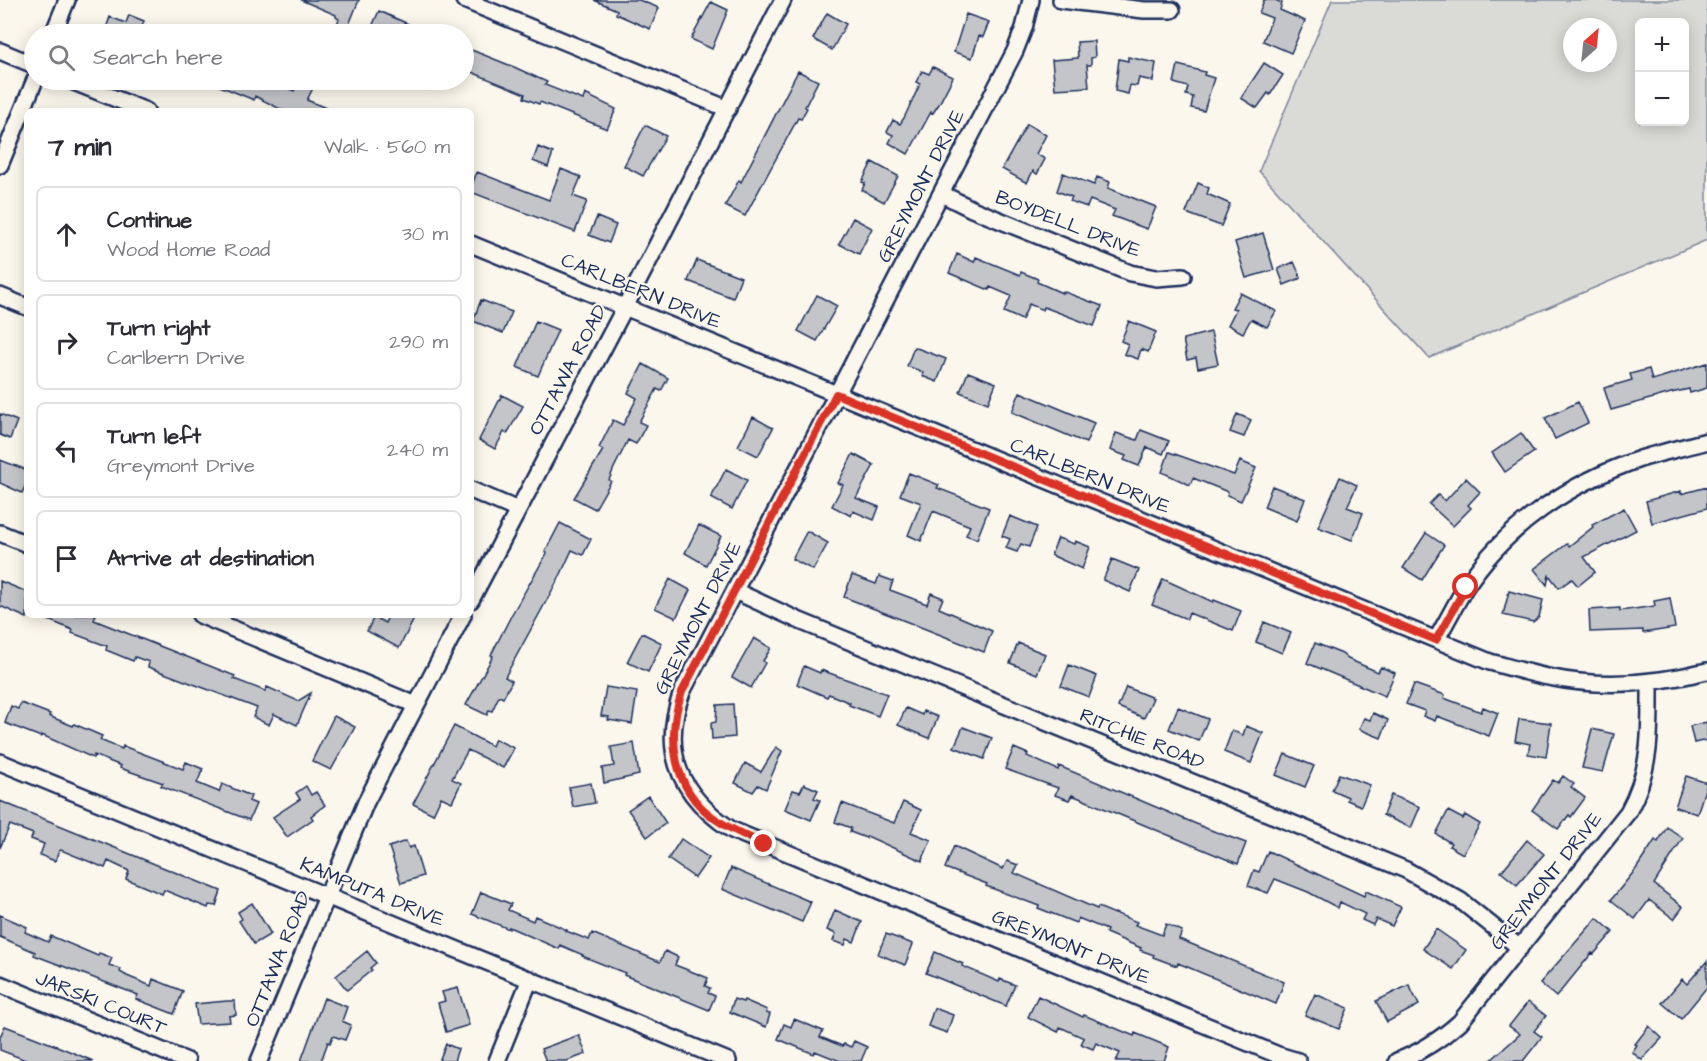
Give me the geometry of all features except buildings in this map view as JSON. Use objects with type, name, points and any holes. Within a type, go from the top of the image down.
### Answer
[{"type":"street","points":[[57,24],[68,0]]},
{"type":"street","points":[[464,0],[728,109]]},
{"type":"street","name":"OTTAWA ROAD","points":[[474,594],[783,0]]},
{"type":"street","name":"GREYMONT DRIVE","points":[[1031,0],[1015,51],[682,692],[672,727],[674,751],[681,777],[695,800],[711,817],[732,830],[1276,1058],[1298,1061]]},
{"type":"street","points":[[1061,0],[1144,10],[1172,10]]},
{"type":"street","points":[[0,51],[24,61]]},
{"type":"street","points":[[0,165],[31,90]]},
{"type":"street","points":[[94,90],[139,108]]},
{"type":"street","name":"BOYDELL DRIVE","points":[[942,194],[972,210],[1130,273],[1156,278],[1183,276]]},
{"type":"street","name":"CARLBERN DRIVE","points":[[474,245],[1490,662],[1548,677],[1599,683],[1650,682],[1707,671]]},
{"type":"street","points":[[0,296],[24,306]]},
{"type":"street","points":[[1436,640],[1466,587],[1491,555],[1516,530],[1551,502],[1600,475],[1641,459],[1707,441]]},
{"type":"street","points":[[474,491],[518,510]]},
{"type":"street","points":[[0,533],[24,543]]},
{"type":"street","name":"RITCHIE ROAD","points":[[735,591],[811,625],[1406,870],[1461,901],[1520,948]]},
{"type":"street","points":[[207,618],[416,705]]},
{"type":"street","name":"OTTAWA ROAD","points":[[259,1061],[366,802],[461,618]]},
{"type":"street","name":"GREYMONT DRIVE","points":[[1397,1061],[1438,1042],[1460,1022],[1628,812],[1636,798],[1647,763],[1650,732],[1650,682]]},
{"type":"street","name":"KAMPUTA DRIVE","points":[[0,762],[728,1061]]},
{"type":"street","points":[[497,1061],[530,979]]},
{"type":"street","name":"JARSKI COURT","points":[[0,984],[187,1061]]},
{"type":"shaded area","points":[[1332,0],[1707,0],[1707,240],[1429,358],[1259,171]]},
{"type":"route","points":[[764,844],[732,830],[711,817],[695,800],[681,777],[674,751],[672,727],[682,692],[836,394],[1436,640],[1466,587]]}]
